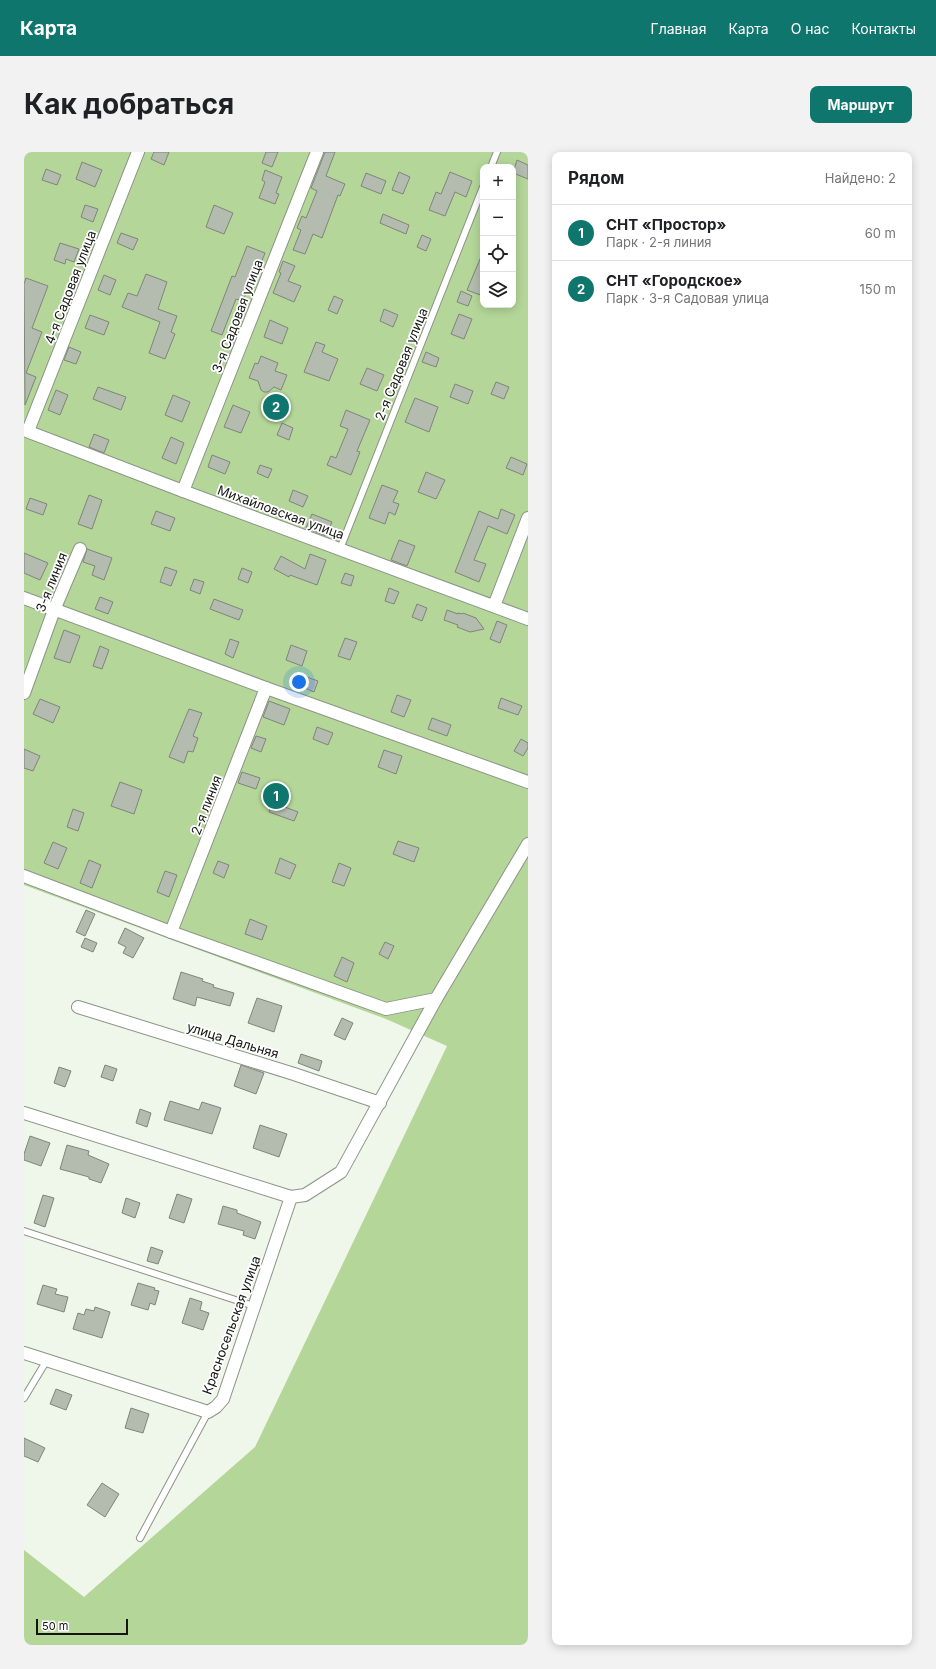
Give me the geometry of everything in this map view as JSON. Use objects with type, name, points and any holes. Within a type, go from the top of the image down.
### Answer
[{"type":"street","name":"4-я Садовая улица","points":[[26,431],[138,152]]},
{"type":"street","name":"3-я Садовая улица","points":[[184,491],[317,152]]},
{"type":"street","name":"Михайловская улица","points":[[26,431],[528,619]]},
{"type":"street","points":[[494,606],[528,518]]},
{"type":"street","name":"3-я линия","points":[[24,693],[54,610],[80,549]]},
{"type":"street","points":[[24,598],[266,688],[528,782]]},
{"type":"street","name":"2-я линия","points":[[171,932],[266,688]]},
{"type":"street","points":[[24,1113],[291,1197],[305,1195],[340,1172],[380,1103],[436,999],[528,844]]},
{"type":"street","points":[[24,876],[171,932],[386,1009],[436,999]]},
{"type":"street","name":"улица Дальняя","points":[[78,1007],[294,1074],[380,1103]]},
{"type":"street","name":"Красносельская улица","points":[[24,1353],[208,1412],[216,1407],[222,1399],[291,1197]]},
{"type":"lane","points":[[492,164],[497,152]]},
{"type":"lane","name":"2-я Садовая улица","points":[[340,549],[480,195]]},
{"type":"lane","points":[[24,1231],[254,1306]]},
{"type":"lane","points":[[24,1398],[47,1360]]},
{"type":"lane","points":[[140,1538],[208,1412]]},
{"type":"green space","points":[[24,152],[528,152],[528,1645],[24,1645],[24,1550],[84,1597],[255,1447],[447,1046],[386,1019],[24,885]]},
{"type":"building","points":[[154,152],[169,152],[164,165],[151,159]]},
{"type":"building","points":[[266,152],[278,152],[272,167],[262,163]]},
{"type":"building","points":[[325,152],[335,152],[326,176],[345,184],[340,196],[338,195],[322,238],[313,234],[305,254],[293,250],[301,230],[297,228],[302,216],[306,218],[317,191],[311,188]]},
{"type":"building","points":[[517,160],[528,165],[528,179],[516,174]]},
{"type":"building","points":[[82,162],[102,170],[95,187],[76,179]]},
{"type":"building","points":[[46,169],[61,175],[57,185],[42,180]]},
{"type":"building","points":[[265,170],[282,177],[276,193],[279,194],[275,204],[259,198],[265,182],[262,180]]},
{"type":"building","points":[[399,172],[410,177],[403,194],[392,190]]},
{"type":"building","points":[[450,172],[472,181],[466,197],[455,192],[445,216],[429,210],[436,192],[441,194]]},
{"type":"building","points":[[366,173],[386,181],[381,194],[361,186]]},
{"type":"building","points":[[85,205],[98,209],[93,222],[81,217]]},
{"type":"building","points":[[214,205],[233,213],[224,234],[206,227]]},
{"type":"building","points":[[383,214],[409,225],[406,234],[380,223]]},
{"type":"building","points":[[121,233],[138,239],[133,250],[117,243]]},
{"type":"building","points":[[422,235],[431,239],[426,251],[417,247]]},
{"type":"building","points":[[60,243],[79,249],[74,262],[66,259],[65,264],[54,260]]},
{"type":"building","points":[[247,246],[265,253],[258,271],[255,270],[243,301],[236,299],[222,335],[211,331],[232,276],[235,277]]},
{"type":"building","points":[[480,259],[480,295],[467,290]]},
{"type":"building","points":[[283,261],[295,266],[288,281],[301,286],[294,302],[273,293],[281,273],[279,272]]},
{"type":"building","points":[[146,274],[167,282],[158,309],[177,316],[171,332],[175,334],[165,359],[149,353],[160,322],[122,307],[128,293],[137,296]]},
{"type":"building","points":[[104,275],[116,280],[110,295],[98,290]]},
{"type":"building","points":[[26,278],[48,286],[32,328],[42,332],[26,373],[36,377],[25,405],[24,284]]},
{"type":"building","points":[[461,291],[472,296],[468,306],[457,302]]},
{"type":"building","points":[[334,296],[343,300],[337,314],[328,310]]},
{"type":"building","points":[[384,309],[398,315],[393,327],[380,321]]},
{"type":"building","points":[[459,314],[472,319],[464,339],[451,334]]},
{"type":"building","points":[[90,315],[109,322],[104,335],[85,328]]},
{"type":"building","points":[[270,320],[288,328],[282,344],[264,337]]},
{"type":"building","points":[[316,342],[325,345],[322,352],[338,359],[329,381],[304,372]]},
{"type":"building","points":[[69,347],[81,352],[76,364],[64,360]]},
{"type":"building","points":[[426,352],[439,358],[436,367],[422,362]]},
{"type":"building","points":[[261,356],[278,363],[275,371],[287,375],[281,390],[274,387],[268,392],[264,392],[261,390],[258,381],[249,378],[255,363],[258,364]]},
{"type":"building","points":[[367,368],[384,375],[377,391],[360,384]]},
{"type":"building","points":[[496,382],[509,387],[504,399],[491,394]]},
{"type":"building","points":[[455,384],[473,391],[468,404],[450,397]]},
{"type":"building","points":[[98,387],[126,397],[121,410],[93,399]]},
{"type":"building","points":[[56,390],[68,395],[60,415],[48,410]]},
{"type":"building","points":[[173,395],[190,402],[182,422],[165,415]]},
{"type":"building","points":[[415,398],[438,407],[429,432],[405,422]]},
{"type":"building","points":[[233,405],[250,412],[241,433],[224,427]]},
{"type":"building","points":[[346,410],[370,420],[357,451],[360,452],[351,475],[327,465],[331,456],[336,458],[348,429],[340,426]]},
{"type":"building","points":[[282,423],[293,428],[289,440],[277,435]]},
{"type":"building","points":[[94,434],[109,440],[104,453],[89,447]]},
{"type":"building","points":[[171,437],[184,443],[176,464],[162,458]]},
{"type":"building","points":[[212,455],[230,462],[225,474],[208,467]]},
{"type":"building","points":[[511,457],[527,464],[523,475],[506,468]]},
{"type":"building","points":[[260,465],[272,469],[268,478],[257,473]]},
{"type":"building","points":[[426,472],[445,480],[436,499],[418,492]]},
{"type":"building","points":[[382,485],[398,491],[393,502],[399,504],[395,515],[389,512],[385,524],[369,518]]},
{"type":"building","points":[[293,490],[308,496],[303,507],[289,501]]},
{"type":"building","points":[[89,495],[102,500],[92,529],[78,524]]},
{"type":"building","points":[[30,498],[47,504],[43,515],[26,509]]},
{"type":"building","points":[[501,509],[515,515],[507,534],[488,526],[474,560],[486,564],[479,582],[455,572],[479,511],[498,519]]},
{"type":"building","points":[[156,511],[175,518],[170,531],[151,524]]},
{"type":"building","points":[[312,514],[332,522],[326,536],[306,528]]},
{"type":"building","points":[[399,540],[415,546],[407,566],[391,560]]},
{"type":"building","points":[[87,549],[112,558],[104,580],[92,575],[95,566],[83,562]]},
{"type":"building","points":[[24,553],[48,563],[40,580],[24,573]]},
{"type":"building","points":[[310,554],[326,560],[317,585],[290,575],[289,577],[274,569],[281,556],[305,569]]},
{"type":"building","points":[[165,567],[177,571],[171,586],[160,582]]},
{"type":"building","points":[[242,568],[252,572],[248,583],[238,579]]},
{"type":"building","points":[[345,573],[354,576],[351,586],[341,583]]},
{"type":"building","points":[[194,579],[204,582],[200,594],[190,590]]},
{"type":"building","points":[[389,588],[399,592],[394,604],[385,601]]},
{"type":"building","points":[[100,597],[113,602],[108,614],[95,609]]},
{"type":"building","points":[[214,599],[243,610],[239,620],[210,609]]},
{"type":"building","points":[[417,604],[427,608],[422,621],[412,617]]},
{"type":"building","points":[[447,610],[458,614],[463,613],[476,618],[484,629],[470,632],[457,627],[458,625],[444,620]]},
{"type":"building","points":[[497,621],[507,625],[500,643],[490,639]]},
{"type":"building","points":[[64,630],[80,636],[70,663],[54,658]]},
{"type":"building","points":[[345,638],[357,642],[350,660],[338,656]]},
{"type":"building","points":[[230,639],[239,642],[233,658],[225,654]]},
{"type":"building","points":[[291,645],[307,651],[302,666],[286,660]]},
{"type":"building","points":[[100,646],[109,650],[102,669],[93,666]]},
{"type":"building","points":[[304,676],[318,681],[314,692],[300,686]]},
{"type":"building","points":[[397,695],[411,700],[404,717],[391,712]]},
{"type":"building","points":[[501,698],[522,706],[518,715],[498,708]]},
{"type":"building","points":[[40,699],[60,707],[53,723],[33,714]]},
{"type":"building","points":[[269,701],[290,709],[284,725],[263,717]]},
{"type":"building","points":[[189,709],[202,713],[193,736],[198,738],[193,752],[188,751],[184,763],[169,757]]},
{"type":"building","points":[[432,718],[451,725],[447,736],[428,729]]},
{"type":"building","points":[[317,727],[333,733],[328,745],[313,739]]},
{"type":"building","points":[[256,736],[266,739],[261,752],[251,748]]},
{"type":"building","points":[[521,739],[528,743],[528,748],[523,756],[514,751]]},
{"type":"building","points":[[24,749],[40,756],[33,771],[24,768]]},
{"type":"building","points":[[384,750],[402,756],[396,774],[378,767]]},
{"type":"building","points":[[242,772],[260,778],[256,789],[238,783]]},
{"type":"building","points":[[120,782],[142,790],[134,814],[111,806]]},
{"type":"building","points":[[272,802],[298,812],[294,821],[269,812]]},
{"type":"building","points":[[73,809],[84,813],[78,831],[67,827]]},
{"type":"building","points":[[398,841],[419,848],[414,862],[393,854]]},
{"type":"building","points":[[53,842],[67,848],[58,869],[44,863]]},
{"type":"building","points":[[280,858],[296,865],[290,879],[275,873]]},
{"type":"building","points":[[89,860],[101,865],[92,888],[80,883]]},
{"type":"building","points":[[218,861],[229,865],[224,878],[213,873]]},
{"type":"building","points":[[339,863],[351,868],[344,886],[332,882]]},
{"type":"building","points":[[165,871],[177,875],[169,897],[157,892]]},
{"type":"building","points":[[86,910],[95,914],[85,936],[76,932]]},
{"type":"building","points":[[250,919],[267,926],[262,940],[245,934]]},
{"type":"building","points":[[125,928],[144,938],[133,958],[123,953],[126,947],[118,943]]},
{"type":"building","points":[[85,938],[97,943],[93,952],[81,947]]},
{"type":"building","points":[[385,942],[394,946],[388,959],[379,954]]},
{"type":"building","points":[[342,957],[354,963],[347,982],[334,976]]},
{"type":"building","points":[[181,972],[203,979],[202,981],[214,985],[213,987],[234,993],[230,1006],[197,997],[195,1006],[173,999]]},
{"type":"building","points":[[257,998],[282,1006],[274,1032],[248,1023]]},
{"type":"building","points":[[342,1018],[353,1023],[345,1040],[334,1035]]},
{"type":"building","points":[[301,1054],[322,1061],[319,1071],[298,1063]]},
{"type":"building","points":[[105,1065],[117,1069],[113,1081],[101,1077]]},
{"type":"building","points":[[241,1065],[264,1073],[256,1094],[234,1086]]},
{"type":"building","points":[[59,1067],[71,1071],[65,1087],[54,1083]]},
{"type":"building","points":[[170,1101],[199,1110],[202,1102],[221,1108],[212,1134],[164,1120]]},
{"type":"building","points":[[140,1109],[151,1113],[147,1127],[136,1123]]},
{"type":"building","points":[[260,1125],[287,1134],[279,1157],[253,1148]]},
{"type":"building","points":[[30,1136],[50,1143],[41,1166],[24,1160],[24,1154]]},
{"type":"building","points":[[67,1145],[89,1151],[88,1155],[109,1164],[101,1183],[89,1179],[89,1177],[60,1169]]},
{"type":"building","points":[[177,1194],[192,1199],[184,1223],[169,1218]]},
{"type":"building","points":[[43,1195],[54,1198],[45,1227],[34,1223]]},
{"type":"building","points":[[126,1198],[140,1203],[135,1218],[122,1213]]},
{"type":"building","points":[[223,1206],[237,1210],[237,1213],[261,1222],[255,1239],[243,1235],[244,1231],[218,1224]]},
{"type":"building","points":[[151,1247],[163,1251],[158,1264],[147,1261]]},
{"type":"building","points":[[138,1283],[155,1288],[154,1290],[159,1291],[155,1305],[150,1303],[148,1310],[131,1305]]},
{"type":"building","points":[[43,1285],[57,1289],[55,1294],[68,1297],[64,1312],[37,1304]]},
{"type":"building","points":[[190,1298],[202,1302],[200,1310],[209,1313],[203,1330],[182,1323]]},
{"type":"building","points":[[95,1307],[110,1312],[102,1338],[73,1329],[78,1313],[84,1315],[86,1309],[94,1311]]},
{"type":"building","points":[[56,1389],[72,1395],[66,1410],[50,1404]]},
{"type":"building","points":[[131,1408],[149,1414],[143,1433],[125,1428]]},
{"type":"building","points":[[24,1438],[45,1448],[38,1462],[24,1456]]},
{"type":"building","points":[[102,1483],[119,1494],[105,1517],[87,1505]]},
{"type":"place","name":"СНТ «Городское»","points":[[276,407]]},
{"type":"place","name":"СНТ «Простор»","points":[[276,796]]}]
